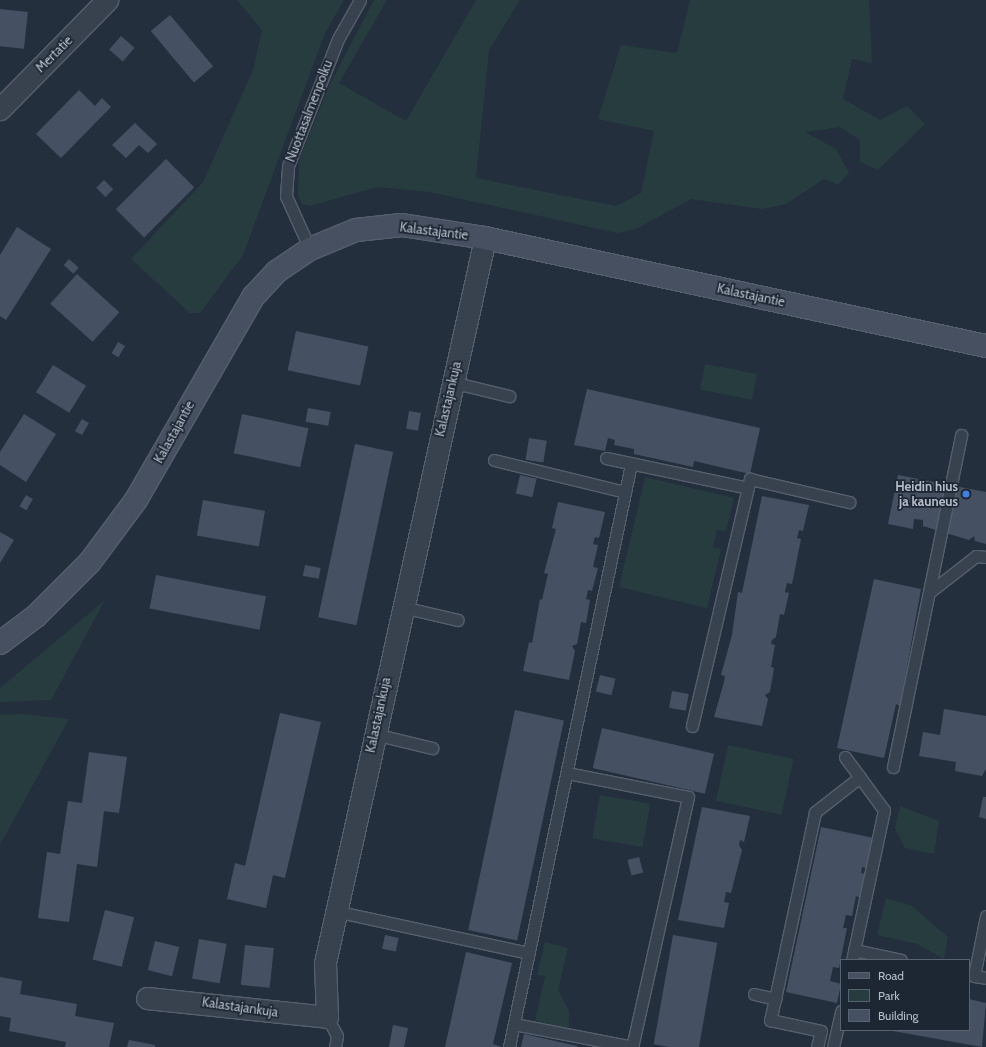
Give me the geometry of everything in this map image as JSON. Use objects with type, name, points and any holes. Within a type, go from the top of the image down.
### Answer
[{"type":"main road","name":"Kalastajantie","points":[[0,643],[36,616],[90,562],[136,500],[254,296],[276,272],[310,249],[356,230],[402,225],[485,238],[986,346]]},
{"type":"street","name":"Mertatie","points":[[0,109],[108,0]]},
{"type":"street","name":"Kalastajankuja","points":[[147,998],[327,1018],[325,963],[451,382],[485,238]]},
{"type":"lane","name":"Nuottasalmenpolku","points":[[310,249],[286,196],[288,166],[338,39],[360,0]]},
{"type":"lane","points":[[451,382],[509,396]]},
{"type":"lane","points":[[893,767],[931,591],[961,435]]},
{"type":"lane","points":[[606,458],[748,488]]},
{"type":"lane","points":[[494,460],[625,492]]},
{"type":"lane","points":[[509,1047],[631,464]]},
{"type":"lane","points":[[692,726],[750,479],[849,502]]},
{"type":"lane","points":[[931,591],[976,556],[986,558]]},
{"type":"lane","points":[[402,607],[458,620]]},
{"type":"lane","points":[[374,734],[432,748]]},
{"type":"lane","points":[[845,757],[884,810],[853,955],[891,959]]},
{"type":"lane","points":[[514,1024],[633,1047],[688,797],[566,773]]},
{"type":"lane","points":[[817,1047],[821,1031],[770,1020],[815,812],[860,777]]},
{"type":"lane","points":[[336,912],[529,953]]},
{"type":"lane","points":[[986,916],[972,975],[986,978]]},
{"type":"lane","points":[[754,994],[774,999]]},
{"type":"lane","points":[[833,1047],[840,1016]]},
{"type":"lane","points":[[327,1018],[337,1036],[335,1047]]},
{"type":"green space","points":[[237,0],[344,0],[325,33],[243,255],[200,313],[190,313],[131,259],[203,182],[253,70],[262,30]]},
{"type":"green space","points":[[374,0],[387,0],[339,83],[406,121],[476,0],[520,0],[489,50],[476,178],[616,206],[641,193],[654,131],[598,119],[621,45],[677,53],[690,0],[869,0],[872,63],[852,59],[843,99],[880,120],[907,106],[925,124],[878,170],[860,162],[860,140],[840,127],[805,132],[836,149],[849,173],[838,185],[824,179],[786,204],[762,209],[691,199],[636,229],[617,233],[430,192],[377,187],[310,206],[302,204],[298,196],[299,160],[330,84]]},
{"type":"green space","points":[[705,364],[757,374],[752,400],[700,390]]},
{"type":"green space","points":[[645,477],[734,498],[726,531],[717,530],[713,547],[721,549],[707,608],[619,587]]},
{"type":"green space","points":[[105,600],[51,700],[0,702],[0,688]]},
{"type":"green space","points":[[23,714],[69,719],[0,845],[0,715]]},
{"type":"green space","points":[[728,745],[794,759],[782,815],[716,801]]},
{"type":"green space","points":[[600,795],[650,804],[643,847],[592,838]]},
{"type":"green space","points":[[900,806],[939,821],[934,854],[905,848],[895,828]]},
{"type":"green space","points":[[886,898],[912,906],[948,937],[944,959],[917,944],[877,935]]},
{"type":"green space","points":[[545,942],[568,948],[558,990],[569,1011],[569,1028],[535,1021],[545,976],[537,975]]},
{"type":"building","points":[[0,9],[28,12],[24,49],[0,46]]},
{"type":"building","points":[[170,15],[213,66],[194,82],[151,31]]},
{"type":"building","points":[[121,36],[135,48],[123,61],[109,50]]},
{"type":"building","points":[[79,90],[95,106],[102,98],[111,107],[61,158],[36,134]]},
{"type":"building","points":[[135,123],[157,144],[148,153],[139,145],[126,158],[112,145]]},
{"type":"building","points":[[166,159],[194,187],[144,237],[116,209]]},
{"type":"building","points":[[104,180],[113,189],[105,197],[96,188]]},
{"type":"building","points":[[17,227],[51,249],[6,320],[0,316],[0,255]]},
{"type":"building","points":[[69,259],[79,268],[73,274],[64,265]]},
{"type":"building","points":[[77,274],[119,312],[93,342],[50,304]]},
{"type":"building","points":[[296,331],[368,346],[360,386],[288,370]]},
{"type":"building","points":[[118,342],[125,346],[118,357],[112,353]]},
{"type":"building","points":[[53,365],[86,386],[69,413],[36,392]]},
{"type":"building","points":[[587,389],[760,428],[750,474],[694,461],[693,467],[634,454],[634,449],[614,445],[615,440],[608,438],[605,451],[574,445]]},
{"type":"building","points":[[308,408],[331,412],[328,426],[306,422]]},
{"type":"building","points":[[409,411],[421,413],[418,431],[406,429]]},
{"type":"building","points":[[24,414],[56,434],[26,482],[0,465],[0,452]]},
{"type":"building","points":[[242,414],[309,428],[300,467],[234,453]]},
{"type":"building","points":[[82,419],[89,423],[82,435],[75,431]]},
{"type":"building","points":[[529,438],[547,441],[543,463],[526,460]]},
{"type":"building","points":[[355,444],[393,452],[356,625],[318,617]]},
{"type":"building","points":[[520,475],[537,479],[532,497],[516,494]]},
{"type":"building","points":[[898,475],[986,492],[986,544],[975,541],[974,536],[969,540],[923,526],[923,520],[914,519],[913,529],[888,524]]},
{"type":"building","points":[[26,495],[33,499],[26,510],[20,506]]},
{"type":"building","points":[[762,496],[809,505],[803,531],[799,530],[797,538],[801,539],[792,584],[787,583],[786,587],[785,592],[789,593],[784,615],[780,614],[776,637],[772,640],[771,644],[775,645],[771,667],[774,668],[770,692],[765,695],[768,699],[762,726],[714,717],[724,682],[725,676],[721,675],[732,635],[738,592],[742,593]]},
{"type":"building","points":[[203,500],[265,511],[259,546],[197,535]]},
{"type":"building","points":[[558,502],[605,512],[599,538],[595,537],[593,544],[598,545],[593,567],[598,568],[592,591],[588,590],[586,599],[590,600],[586,623],[581,622],[577,644],[572,646],[575,651],[569,680],[523,671],[529,642],[532,643],[540,599],[542,600],[548,574],[544,573],[556,529],[552,528]]},
{"type":"building","points":[[0,532],[14,540],[0,563]]},
{"type":"building","points":[[305,565],[321,568],[319,579],[303,576]]},
{"type":"building","points":[[156,575],[266,596],[259,630],[150,608]]},
{"type":"building","points":[[874,579],[921,589],[900,706],[896,704],[884,758],[837,748]]},
{"type":"building","points":[[600,675],[616,679],[611,695],[596,691]]},
{"type":"building","points":[[672,691],[689,694],[686,711],[669,708]]},
{"type":"building","points":[[944,709],[986,716],[986,769],[982,776],[955,771],[956,762],[919,756],[923,732],[940,735]]},
{"type":"building","points":[[515,710],[564,720],[517,940],[468,930]]},
{"type":"building","points":[[280,713],[321,722],[285,878],[273,875],[266,908],[227,899],[235,863],[245,866]]},
{"type":"building","points":[[602,728],[714,754],[705,794],[593,768]]},
{"type":"building","points":[[89,752],[127,757],[119,813],[104,811],[97,867],[77,864],[69,922],[38,918],[47,852],[60,854],[68,801],[82,803]]},
{"type":"building","points":[[983,797],[986,797],[986,819],[979,817]]},
{"type":"building","points":[[702,807],[750,816],[744,842],[740,840],[739,845],[742,850],[731,893],[726,892],[724,902],[729,903],[724,928],[678,920]]},
{"type":"building","points":[[821,827],[874,838],[868,868],[862,867],[861,873],[866,874],[861,898],[856,896],[852,916],[846,915],[843,928],[847,928],[839,968],[833,967],[830,981],[840,984],[837,1003],[786,992]]},
{"type":"building","points":[[639,857],[643,872],[632,876],[627,860]]},
{"type":"building","points":[[105,910],[134,917],[122,967],[93,959]]},
{"type":"building","points":[[385,935],[399,938],[396,952],[382,949]]},
{"type":"building","points":[[673,935],[717,943],[699,1047],[669,1047],[654,1044]]},
{"type":"building","points":[[199,939],[227,944],[220,983],[192,978]]},
{"type":"building","points":[[155,941],[179,947],[172,976],[148,970]]},
{"type":"building","points":[[245,945],[274,948],[270,988],[241,985]]},
{"type":"building","points":[[466,952],[512,963],[493,1044],[502,1047],[445,1047]]},
{"type":"building","points":[[0,977],[22,981],[20,994],[77,1004],[75,1016],[114,1023],[109,1047],[65,1047],[66,1042],[9,1031],[11,1018],[0,1016]]},
{"type":"building","points":[[970,999],[986,1003],[982,1047],[893,1031],[970,1031]]},
{"type":"building","points":[[393,1025],[408,1028],[404,1047],[389,1047]]},
{"type":"building","points":[[524,1034],[577,1046],[577,1047],[521,1047]]},
{"type":"building","points":[[129,1040],[155,1045],[155,1047],[127,1047]]},
{"type":"place","name":"Heidin hius ja kauneus","points":[[966,494]]}]
